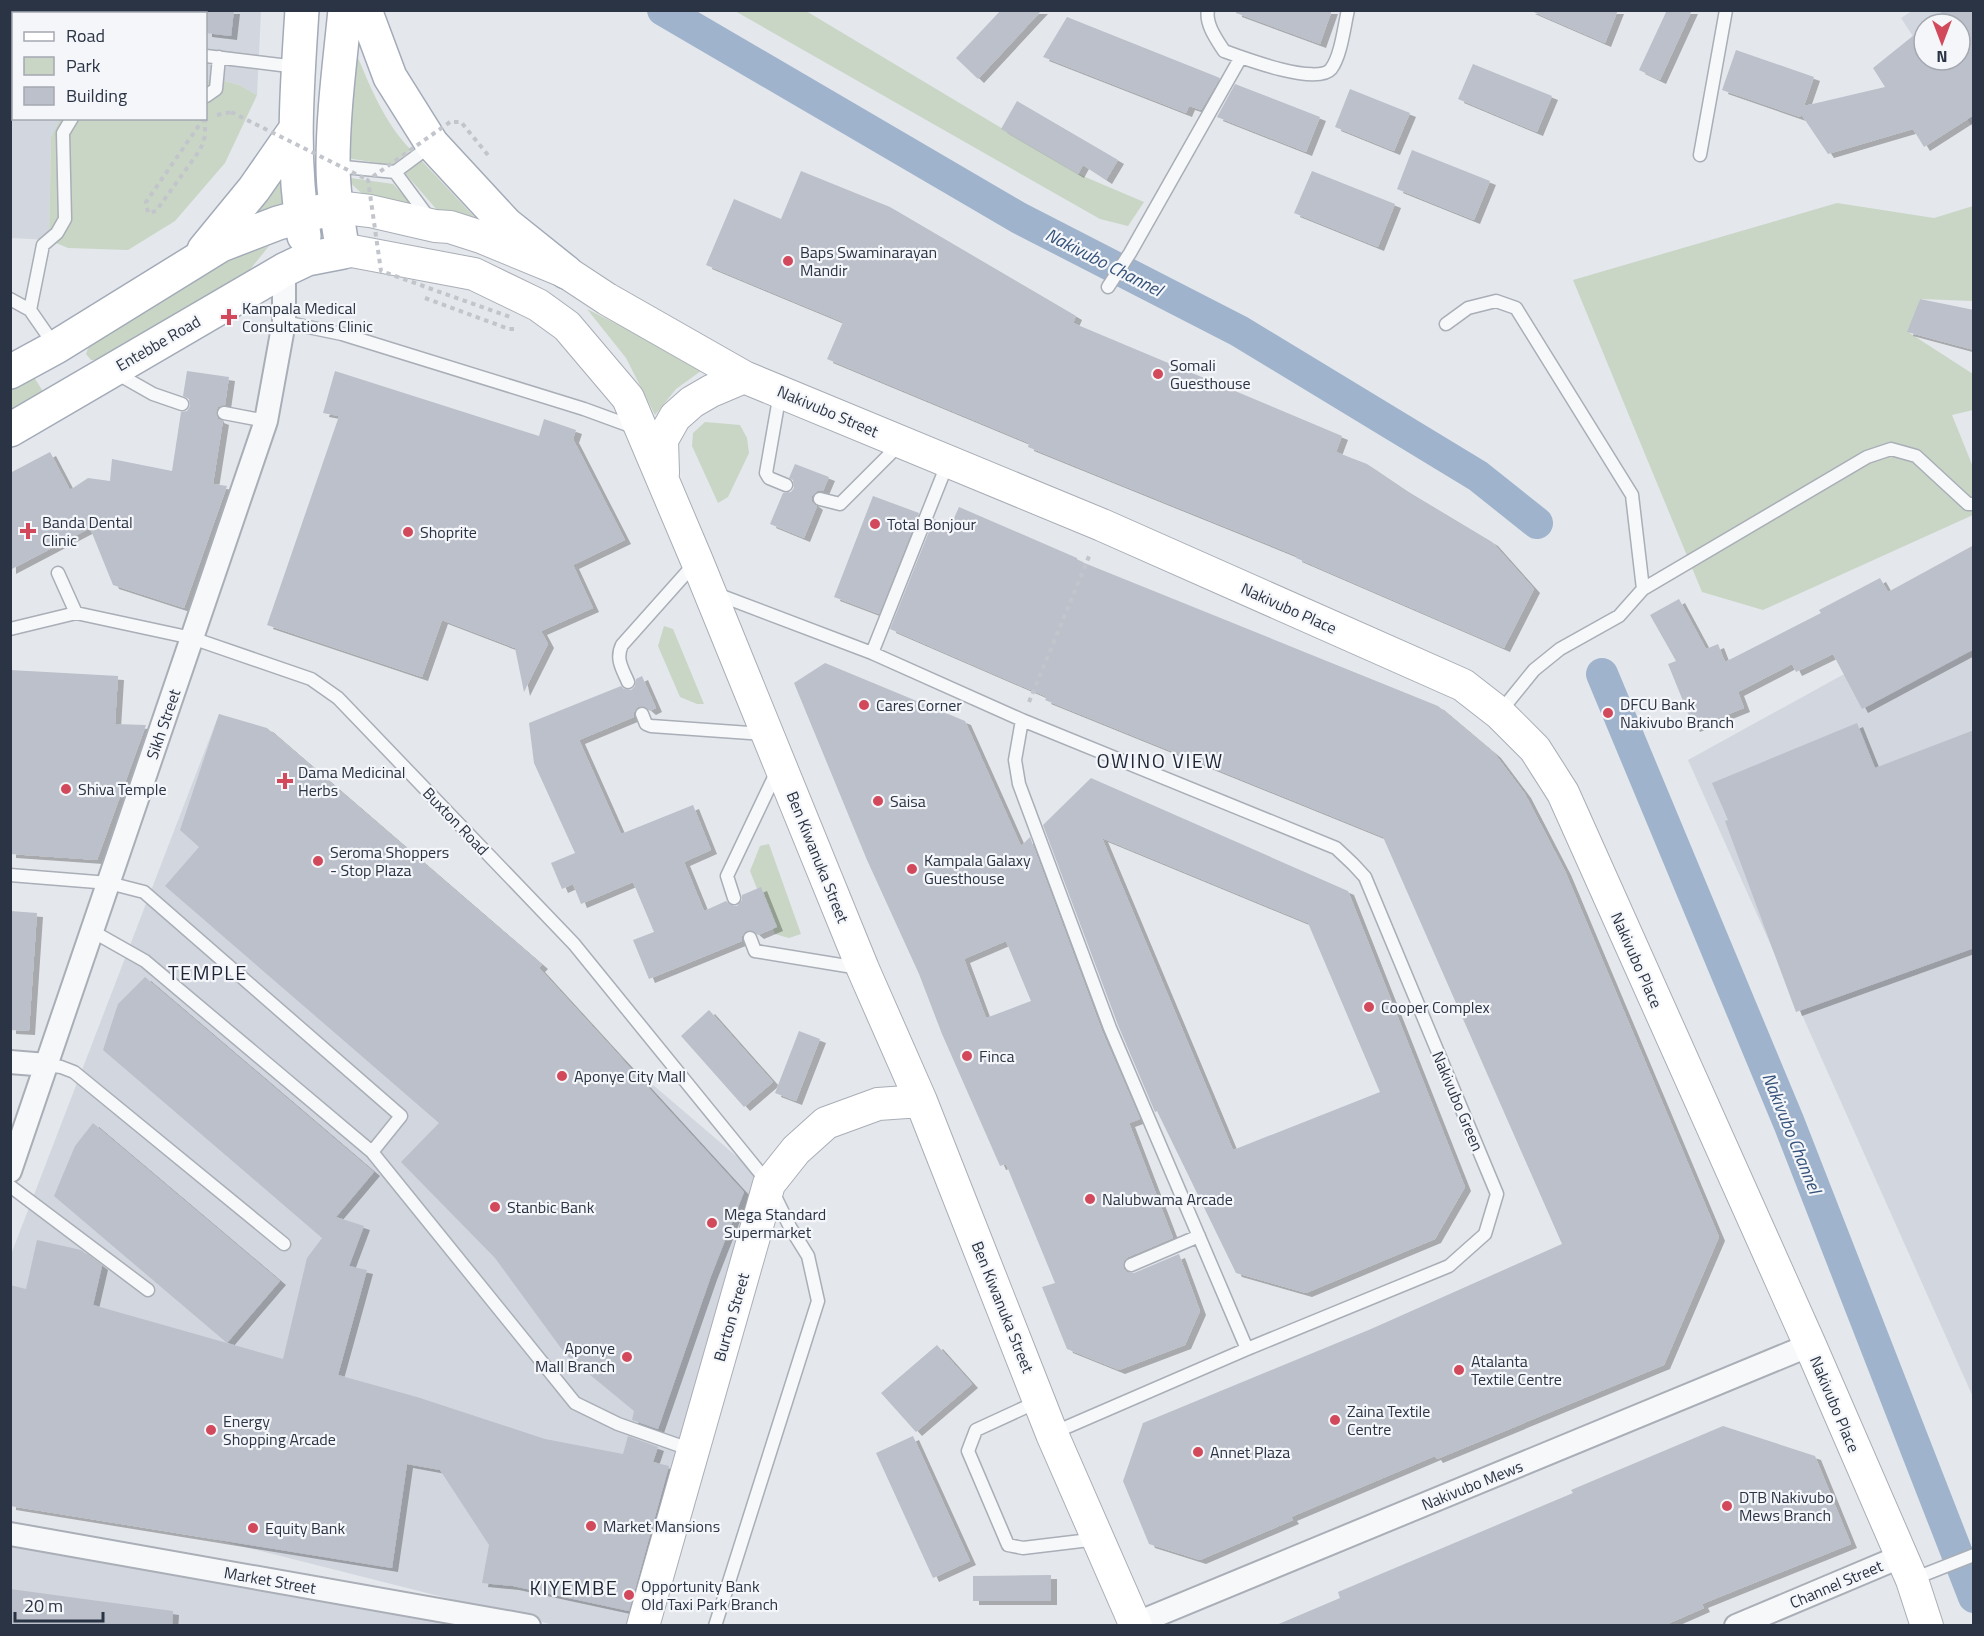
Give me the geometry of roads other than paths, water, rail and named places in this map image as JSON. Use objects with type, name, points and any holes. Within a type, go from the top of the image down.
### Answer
[{"type":"main road","points":[[296,264],[301,216],[296,173],[295,130],[302,10]]},
{"type":"main road","points":[[343,252],[333,166],[334,116],[345,10]]},
{"type":"main road","points":[[365,10],[390,77],[441,133],[506,224],[566,272]]},
{"type":"main road","points":[[193,262],[213,241],[254,189],[295,130]]},
{"type":"main road","points":[[10,372],[56,347],[221,245],[301,216],[336,207]]},
{"type":"main road","name":"Nakivubo Street","points":[[336,207],[370,211],[435,226],[450,227],[481,237],[566,272],[607,299],[744,377],[1102,525]]},
{"type":"main road","name":"Ben Kiwanuka Street","points":[[343,252],[352,251],[413,261],[474,274],[538,305],[567,326],[628,398],[863,969],[921,1101],[1052,1434],[1134,1625]]},
{"type":"main road","name":"Entebbe Road","points":[[10,430],[296,264],[343,252]]},
{"type":"main road","points":[[664,483],[662,440],[675,417],[692,402],[744,377]]},
{"type":"main road","name":"Nakivubo Place","points":[[1102,525],[1463,685],[1499,713],[1535,749],[1563,793],[1810,1346],[1907,1568],[1928,1626]]},
{"type":"main road","name":"Burton Street","points":[[643,1626],[769,1184],[796,1150],[826,1123],[878,1104],[921,1101]]},
{"type":"street","name":"Sikh Street","points":[[10,1171],[266,421],[296,264]]},
{"type":"street","points":[[10,1062],[47,1065]]},
{"type":"street","name":"Nakivubo Mews","points":[[1134,1625],[1810,1346]]},
{"type":"street","name":"Market Street","points":[[10,1534],[529,1626]]},
{"type":"street","name":"Channel Street","points":[[1736,1626],[1907,1568]]},
{"type":"lane","points":[[1208,10],[1207,16],[1214,35],[1224,51],[1300,73],[1322,74],[1329,71],[1335,62],[1348,10]]},
{"type":"lane","points":[[1700,155],[1726,10]]},
{"type":"lane","points":[[207,56],[298,67]]},
{"type":"lane","points":[[207,95],[216,89],[219,57]]},
{"type":"lane","points":[[1108,287],[1130,253],[1241,57]]},
{"type":"lane","points":[[30,310],[43,245],[57,233],[65,219],[63,133],[71,120]]},
{"type":"lane","points":[[333,166],[395,172],[441,133]]},
{"type":"lane","points":[[395,172],[435,226]]},
{"type":"lane","points":[[10,299],[30,310],[56,347]]},
{"type":"lane","points":[[1446,324],[1468,308],[1496,301],[1516,308],[1632,495],[1643,589]]},
{"type":"lane","points":[[284,322],[342,334],[585,409],[642,430]]},
{"type":"lane","points":[[111,370],[153,394],[182,404]]},
{"type":"lane","points":[[780,392],[766,473],[770,478],[786,485]]},
{"type":"lane","points":[[224,413],[266,421]]},
{"type":"lane","points":[[820,499],[840,504],[902,442]]},
{"type":"lane","points":[[1499,713],[1533,670],[1560,649],[1619,616],[1643,589],[1867,457],[1891,449],[1916,456],[1968,504],[1974,504]]},
{"type":"lane","points":[[872,654],[948,462]]},
{"type":"lane","points":[[628,682],[618,660],[618,652],[697,561]]},
{"type":"lane","points":[[58,573],[76,613]]},
{"type":"lane","name":"Nakivubo Green","points":[[709,591],[872,654],[1022,720],[1336,849],[1365,877],[1497,1194],[1485,1234],[1449,1266],[1247,1349],[1052,1434]]},
{"type":"lane","name":"Buxton Road","points":[[10,629],[76,613],[192,638],[311,679],[339,698],[574,944],[769,1184],[790,1227],[808,1256],[818,1300],[715,1626]]},
{"type":"lane","points":[[642,714],[646,724],[651,726],[768,734]]},
{"type":"lane","points":[[1022,720],[1015,760],[1019,784],[1110,1028],[1247,1349]]},
{"type":"lane","points":[[734,898],[727,876],[780,764]]},
{"type":"lane","points":[[10,875],[109,883],[144,892],[401,1116],[372,1152]]},
{"type":"lane","points":[[93,931],[145,961],[372,1152],[575,1403],[618,1424],[693,1450]]},
{"type":"lane","points":[[750,938],[755,951],[863,969]]},
{"type":"lane","points":[[47,1065],[74,1072],[284,1244]]},
{"type":"lane","points":[[10,1186],[148,1290]]},
{"type":"lane","points":[[1131,1265],[1199,1236]]},
{"type":"lane","points":[[1040,1400],[976,1430],[968,1451],[1003,1535],[1008,1545],[1023,1548],[1098,1539]]},
{"type":"lane","points":[[1907,1568],[1946,1565],[1974,1555]]},
{"type":"waterway","name":"Nakivubo Channel","points":[[663,10],[1019,218],[1239,331],[1478,476],[1537,523]]},
{"type":"waterway","name":"Nakivubo Channel","points":[[1602,674],[1789,1123],[1974,1597]]},
{"type":"place","name":"Baps Swaminarayan Mandir","points":[[788,261]]},
{"type":"place","name":"Kampala Medical Consultations Clinic","points":[[229,317]]},
{"type":"place","name":"Somali Guesthouse","points":[[1158,374]]},
{"type":"place","name":"Total Bonjour","points":[[875,524]]},
{"type":"place","name":"Banda Dental Clinic","points":[[28,531]]},
{"type":"place","name":"Shoprite","points":[[408,532]]},
{"type":"place","name":"Cares Corner","points":[[864,705]]},
{"type":"place","name":"DFCU Bank Nakivubo Branch","points":[[1608,713]]},
{"type":"place","name":"Dama Medicinal Herbs","points":[[285,781]]},
{"type":"place","name":"Shiva Temple","points":[[66,789]]},
{"type":"place","name":"Saisa","points":[[878,801]]},
{"type":"place","name":"Seroma Shoppers - Stop Plaza","points":[[318,861]]},
{"type":"place","name":"Kampala Galaxy Guesthouse","points":[[912,869]]},
{"type":"place","name":"Cooper Complex","points":[[1369,1007]]},
{"type":"place","name":"Finca","points":[[967,1056]]},
{"type":"place","name":"Aponye City Mall","points":[[562,1076]]},
{"type":"place","name":"Nalubwama Arcade","points":[[1090,1199]]},
{"type":"place","name":"Stanbic Bank","points":[[495,1207]]},
{"type":"place","name":"Mega Standard Supermarket","points":[[712,1223]]},
{"type":"place","name":"Aponye Mall Branch","points":[[627,1357]]},
{"type":"place","name":"Atalanta Textile Centre","points":[[1459,1370]]},
{"type":"place","name":"Zaina Textile Centre","points":[[1335,1420]]},
{"type":"place","name":"Energy Shopping Arcade","points":[[211,1430]]},
{"type":"place","name":"Annet Plaza","points":[[1198,1452]]},
{"type":"place","name":"DTB Nakivubo Mews Branch","points":[[1727,1506]]},
{"type":"place","name":"Market Mansions","points":[[591,1526]]},
{"type":"place","name":"Equity Bank","points":[[253,1528]]},
{"type":"place","name":"Opportunity Bank Old Taxi Park Branch","points":[[629,1595]]},
{"type":"district","name":"OWINO VIEW","points":[[1160,760]]},
{"type":"district","name":"TEMPLE","points":[[208,972]]},
{"type":"district","name":"KIYEMBE","points":[[574,1587]]}]
